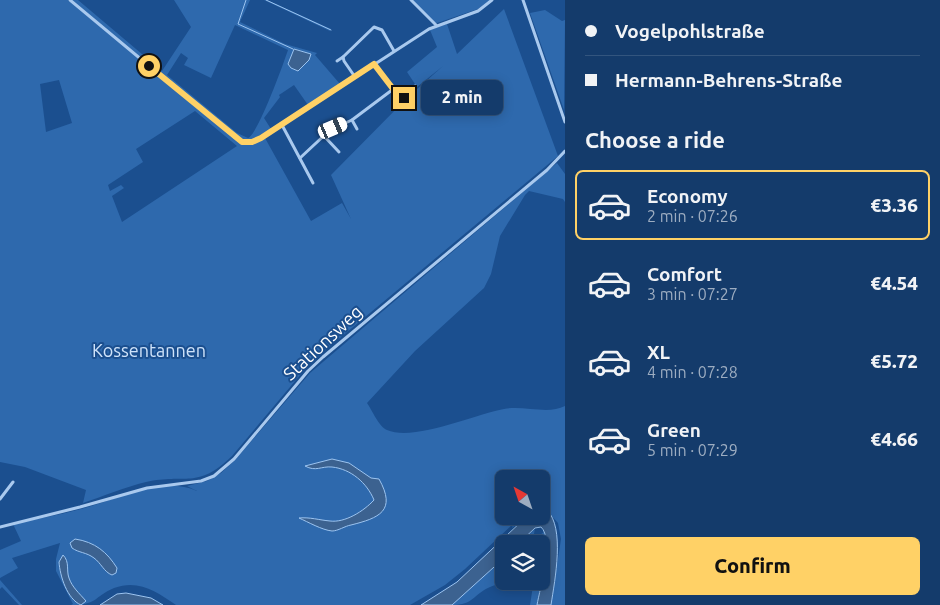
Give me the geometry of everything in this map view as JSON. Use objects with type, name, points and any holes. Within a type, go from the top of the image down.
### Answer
[{"type":"street","points":[[70,0],[242,142],[252,142],[282,125],[436,25],[478,11],[492,0]]},
{"type":"street","points":[[411,0],[436,25]]},
{"type":"street","points":[[523,0],[565,122]]},
{"type":"street","points":[[370,22],[374,27],[382,30],[394,51]]},
{"type":"street","points":[[337,61],[344,57],[374,27]]},
{"type":"street","points":[[344,57],[344,61],[355,77]]},
{"type":"street","points":[[374,64],[392,90],[403,99],[415,86]]},
{"type":"street","points":[[300,158],[330,130],[352,120],[392,90]]},
{"type":"street","points":[[352,120],[357,129]]},
{"type":"street","points":[[282,125],[313,183]]},
{"type":"street","points":[[324,136],[339,152]]},
{"type":"street","name":"Stationsweg","points":[[0,526],[80,507],[147,488],[202,481],[220,472],[234,459],[308,371],[547,170],[565,151]]},
{"type":"street","points":[[0,499],[13,482]]},
{"type":"green space","name":"Kossentannen","points":[[0,0],[68,0],[237,140],[248,144],[265,138],[311,221],[342,203],[351,219],[331,175],[407,98],[443,66],[417,87],[407,72],[437,47],[430,30],[447,24],[457,54],[504,9],[558,156],[322,353],[306,368],[232,456],[220,467],[200,477],[146,482],[83,503],[86,490],[25,467],[0,462]],"holes":[[[59,80],[72,123],[46,132],[40,84]],[[195,111],[237,146],[122,222],[112,196],[124,188],[121,185],[110,191],[108,185],[143,162],[136,149]]]},
{"type":"green space","points":[[71,0],[78,0],[162,71],[191,27],[174,0],[250,0],[240,22],[285,44],[317,53],[315,55],[340,84],[308,105],[294,85],[279,95],[280,97],[264,118],[271,129],[247,142],[238,139]],"holes":[[[235,25],[288,50],[264,112],[258,125],[248,138],[237,133],[167,75],[181,53],[188,58],[184,65],[211,78]],[[294,49],[311,54],[295,70],[289,66]]]},
{"type":"green space","points":[[264,0],[267,0],[331,29],[330,31]]},
{"type":"green space","points":[[411,0],[490,0],[478,9],[437,23],[432,22]]},
{"type":"green space","points":[[545,10],[562,21],[565,20],[564,110],[530,13]]},
{"type":"green space","points":[[557,163],[565,174],[565,202],[563,199],[529,191],[525,195],[500,236],[491,274],[484,288],[415,351],[367,403],[378,422],[384,428],[399,433],[428,430],[504,409],[551,410],[565,406],[565,605],[551,605],[561,539],[558,523],[550,514],[550,470],[495,470],[495,525],[512,525],[501,535],[495,535],[495,541],[445,585],[410,605],[176,605],[147,588],[132,585],[114,588],[86,604],[71,605],[73,604],[56,571],[56,559],[60,543],[12,558],[18,568],[0,578],[0,550],[21,541],[13,524],[81,509],[154,487],[183,487],[197,491],[187,486],[207,481],[221,473],[235,460],[310,373]]},
{"type":"green space","points":[[535,528],[534,534],[540,535],[528,535]]},
{"type":"green space","points":[[495,566],[495,585],[465,603],[452,605]]},
{"type":"green space","points":[[0,580],[22,605],[19,605],[2,587],[0,589]]},
{"type":"green space","points":[[532,590],[540,590],[537,605],[530,605]]},
{"type":"shaded area","points":[[294,49],[311,54],[309,60],[298,71],[291,68],[288,64]]},
{"type":"shaded area","points":[[332,459],[349,463],[371,478],[379,479],[386,499],[385,506],[377,516],[332,531],[320,528],[299,518],[330,521],[342,520],[360,512],[374,500],[363,483],[346,471],[332,467],[315,469],[305,466]]},
{"type":"shaded area","points":[[550,514],[553,518],[556,529],[557,554],[551,605],[537,605],[540,590],[550,590],[550,535],[545,535],[541,527],[535,528],[528,535],[507,535],[518,525],[550,525]]},
{"type":"shaded area","points":[[75,539],[94,545],[105,553],[117,568],[116,573],[109,574],[94,558],[72,548],[70,543]]},
{"type":"shaded area","points":[[495,546],[495,566],[452,605],[421,605],[457,582]]},
{"type":"shaded area","points":[[63,555],[67,563],[70,581],[86,601],[81,605],[72,598],[63,580],[59,562]]},
{"type":"shaded area","points":[[126,593],[151,598],[163,605],[100,605],[117,594]]},
{"type":"waterway","points":[[246,0],[238,24],[293,49]]},
{"type":"waterway","points":[[266,0],[331,30]]},
{"type":"route","points":[[149,66],[238,140],[248,143],[261,138],[374,64],[392,90],[400,98],[404,98]]}]
